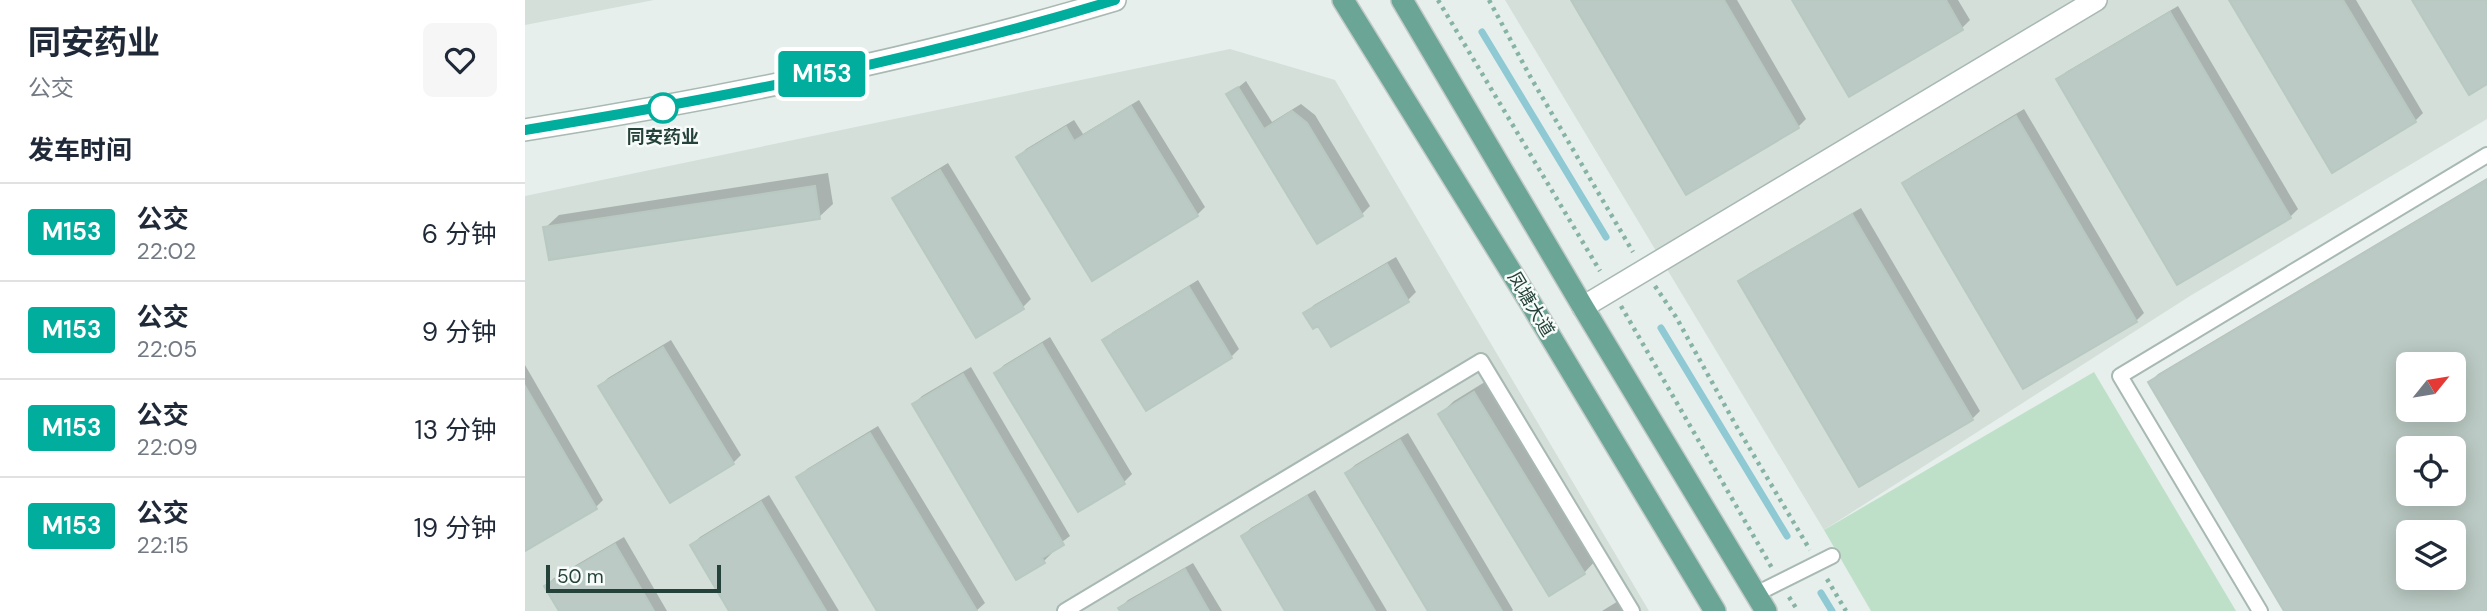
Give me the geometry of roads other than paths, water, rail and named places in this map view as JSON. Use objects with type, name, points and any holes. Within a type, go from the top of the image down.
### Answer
[{"type":"main road","name":"凤塘大道","points":[[1343,0],[1531,304],[1715,611]]},
{"type":"main road","points":[[1402,0],[1761,603]]},
{"type":"street","points":[[525,130],[679,105],[887,60],[1014,30],[1115,0]]},
{"type":"street","points":[[1583,307],[2096,0]]},
{"type":"lane","points":[[2260,611],[2120,376],[2487,155]]},
{"type":"lane","points":[[1065,611],[1481,361],[1632,611]]},
{"type":"lane","points":[[1761,603],[1832,556]]},
{"type":"waterway","points":[[1482,32],[1606,237]]},
{"type":"waterway","points":[[1661,328],[1787,536]]},
{"type":"waterway","points":[[1821,593],[1832,611]]},
{"type":"place","name":"同安药业","points":[[663,108]]}]
